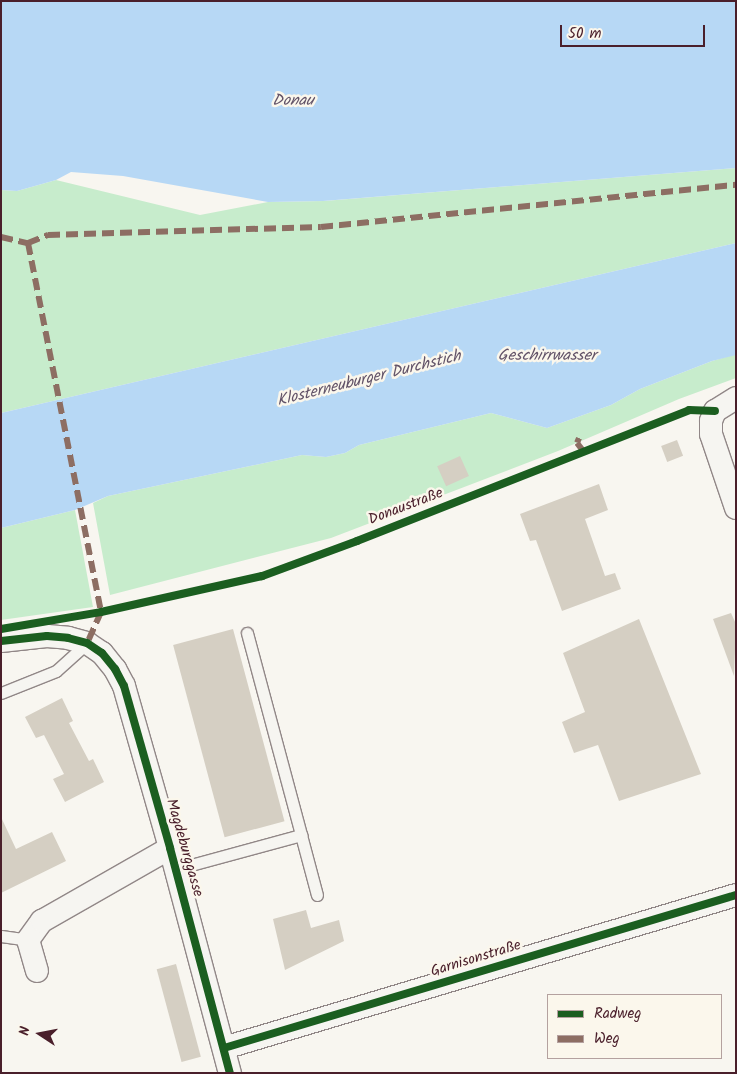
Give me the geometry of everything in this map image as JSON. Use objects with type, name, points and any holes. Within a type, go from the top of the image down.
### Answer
[{"type":"street","points":[[736,398],[715,411],[711,421],[711,434],[736,508]]},
{"type":"street","points":[[1,641],[47,636],[68,638],[87,643]]},
{"type":"street","name":"Magdeburggasse","points":[[87,643],[102,653],[115,669],[124,686],[173,858],[230,1073]]},
{"type":"street","points":[[37,971],[28,940],[42,921],[173,858]]},
{"type":"street","name":"Garnisonstraße","points":[[224,1048],[736,895]]},
{"type":"lane","points":[[247,633],[317,895]]},
{"type":"lane","points":[[1,693],[56,671],[87,643]]},
{"type":"lane","points":[[173,858],[300,835]]},
{"type":"lane","points":[[1,936],[28,940]]},
{"type":"green space","points":[[736,168],[736,243],[1,413],[1,190],[17,191],[56,180],[200,215],[268,202],[324,201]]},
{"type":"green space","points":[[736,354],[736,378],[679,399],[558,451],[331,538],[110,595],[93,503],[108,496],[302,455],[326,457],[345,453],[359,445],[491,413],[547,428],[611,405],[640,389],[712,361]]},
{"type":"green space","points":[[75,510],[93,607],[1,620],[1,528]]},
{"type":"water","name":"Donau","points":[[1,1],[736,1],[736,168],[323,201],[268,202],[123,176],[71,172],[56,180],[17,191],[1,190]]},
{"type":"water","name":"Geschirrwasser","points":[[736,243],[736,355],[712,361],[640,389],[611,405],[547,428],[491,413],[359,445],[345,453],[326,457],[302,455],[108,496],[75,510],[1,528],[1,413]]},
{"type":"building","points":[[677,440],[683,456],[667,462],[661,446]]},
{"type":"building","points":[[460,456],[469,476],[446,486],[437,466]]},
{"type":"building","points":[[599,484],[608,510],[585,519],[605,576],[615,573],[621,589],[562,611],[536,540],[530,541],[520,514]]},
{"type":"building","points":[[731,613],[736,624],[734,676],[713,619]]},
{"type":"building","points":[[639,619],[701,774],[619,801],[598,745],[574,753],[562,722],[585,712],[563,653]]},
{"type":"building","points":[[233,629],[285,821],[225,837],[173,645]]},
{"type":"building","points":[[62,698],[73,721],[69,723],[89,761],[93,759],[104,782],[65,802],[53,779],[64,774],[44,735],[36,738],[25,717]]},
{"type":"building","points":[[1,817],[16,849],[52,832],[66,861],[1,893]]},
{"type":"building","points":[[306,910],[311,928],[339,920],[344,941],[285,970],[273,919]]},
{"type":"building","points":[[176,964],[201,1057],[182,1062],[157,969]]},
{"type":"marked path","points":[[28,243],[48,235],[321,227],[736,185]]},
{"type":"marked path","points":[[1,237],[28,243],[101,612],[87,643]]},
{"type":"marked path","points":[[579,438],[577,443],[584,452]]},
{"type":"cycle path","name":"Donaustraße","points":[[1,629],[101,612],[262,576],[357,541],[689,410],[715,411]]},
{"type":"cycle path","points":[[1,641],[47,636],[68,638],[87,643],[102,653],[115,669],[124,686],[170,848],[230,1073]]},
{"type":"cycle path","points":[[224,1048],[736,895]]},
{"type":"water label","name":"Klosterneuburger Durchstich","points":[[369,379]]}]
